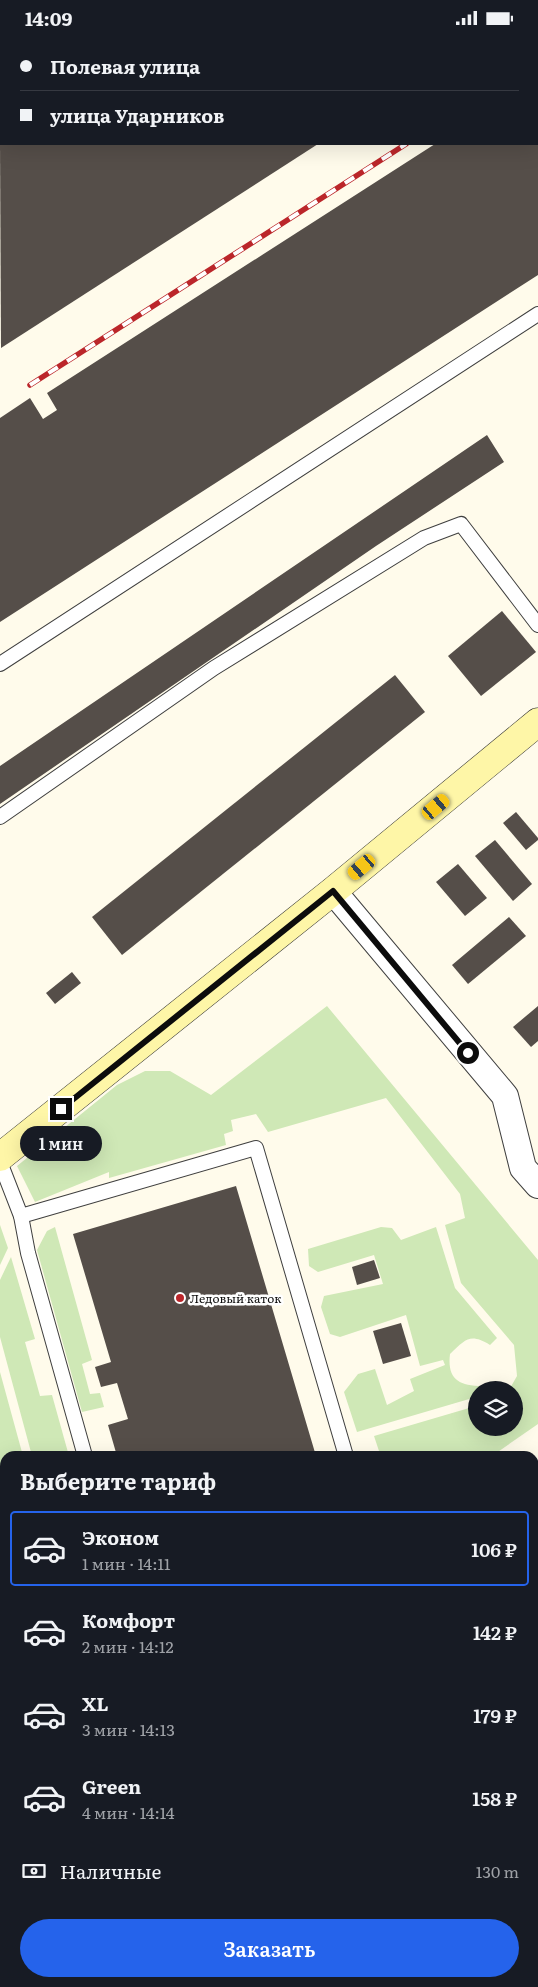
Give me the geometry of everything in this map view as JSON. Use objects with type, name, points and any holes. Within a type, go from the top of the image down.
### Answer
[{"type":"main road","points":[[0,1157],[333,891],[538,722]]},
{"type":"street","points":[[333,891],[505,1097],[524,1168],[538,1185]]},
{"type":"lane","points":[[0,665],[538,314]]},
{"type":"lane","points":[[0,817],[214,668],[424,537],[452,527],[461,524],[538,625]]},
{"type":"lane","points":[[21,1216],[256,1148],[345,1451]]},
{"type":"lane","points":[[0,1162],[21,1216],[28,1253],[84,1451]]},
{"type":"green space","points":[[327,1006],[538,1260],[538,1424],[523,1434],[523,1381],[514,1381],[517,1376],[514,1345],[461,1283],[445,1225],[465,1218],[460,1194],[386,1098],[268,1132],[256,1114],[231,1120],[233,1131],[224,1134],[226,1145],[109,1178],[109,1172],[35,1202],[17,1166],[117,1085],[145,1071],[170,1071],[211,1095]]},
{"type":"green space","points":[[0,1225],[8,1248],[0,1265]]},
{"type":"green space","points":[[55,1227],[92,1360],[82,1364],[90,1394],[100,1393],[104,1407],[82,1412],[37,1250],[47,1231]]},
{"type":"green space","points":[[381,1227],[392,1228],[401,1240],[436,1227],[455,1288],[497,1338],[490,1345],[478,1339],[468,1339],[450,1354],[452,1375],[468,1384],[468,1399],[357,1432],[344,1392],[358,1374],[375,1369],[387,1405],[414,1391],[410,1379],[445,1365],[443,1360],[420,1366],[406,1315],[340,1337],[330,1334],[321,1307],[324,1296],[383,1284],[374,1255],[318,1272],[309,1266],[308,1249]]},
{"type":"green space","points":[[11,1257],[35,1339],[25,1342],[40,1396],[52,1395],[68,1451],[31,1451],[0,1337],[0,1280]]},
{"type":"green space","points":[[0,1372],[22,1451],[0,1451]]},
{"type":"green space","points":[[468,1408],[468,1436],[521,1436],[499,1451],[379,1451],[374,1436]]},
{"type":"building","points":[[0,145],[316,145],[1,348]]},
{"type":"building","points":[[433,145],[538,145],[538,275],[0,622],[0,418],[30,398],[43,419],[57,410],[47,393]]},
{"type":"building","points":[[487,435],[504,462],[376,546],[0,804],[0,766]]},
{"type":"building","points":[[502,611],[536,652],[481,696],[448,656]]},
{"type":"building","points":[[395,675],[425,712],[122,955],[92,917]]},
{"type":"building","points":[[516,812],[538,838],[526,850],[503,823]]},
{"type":"building","points":[[495,840],[532,884],[513,901],[475,856]]},
{"type":"building","points":[[458,864],[487,898],[465,916],[436,882]]},
{"type":"building","points":[[509,917],[526,936],[468,984],[452,965]]},
{"type":"building","points":[[72,972],[81,983],[55,1004],[46,993]]},
{"type":"building","points":[[538,1006],[538,1041],[531,1047],[513,1027]]},
{"type":"building","name":"Ледовый каток","points":[[236,1186],[315,1451],[116,1451],[108,1425],[128,1419],[117,1383],[101,1387],[95,1367],[111,1362],[73,1234]]},
{"type":"building","points":[[374,1260],[380,1278],[357,1285],[352,1267]]},
{"type":"building","points":[[401,1323],[411,1356],[383,1364],[373,1331]]},
{"type":"railway","points":[[30,385],[404,145]]},
{"type":"place","name":"Ледовый каток","points":[[180,1298]]},
{"type":"route","points":[[61,1109],[333,891],[468,1053]]}]
